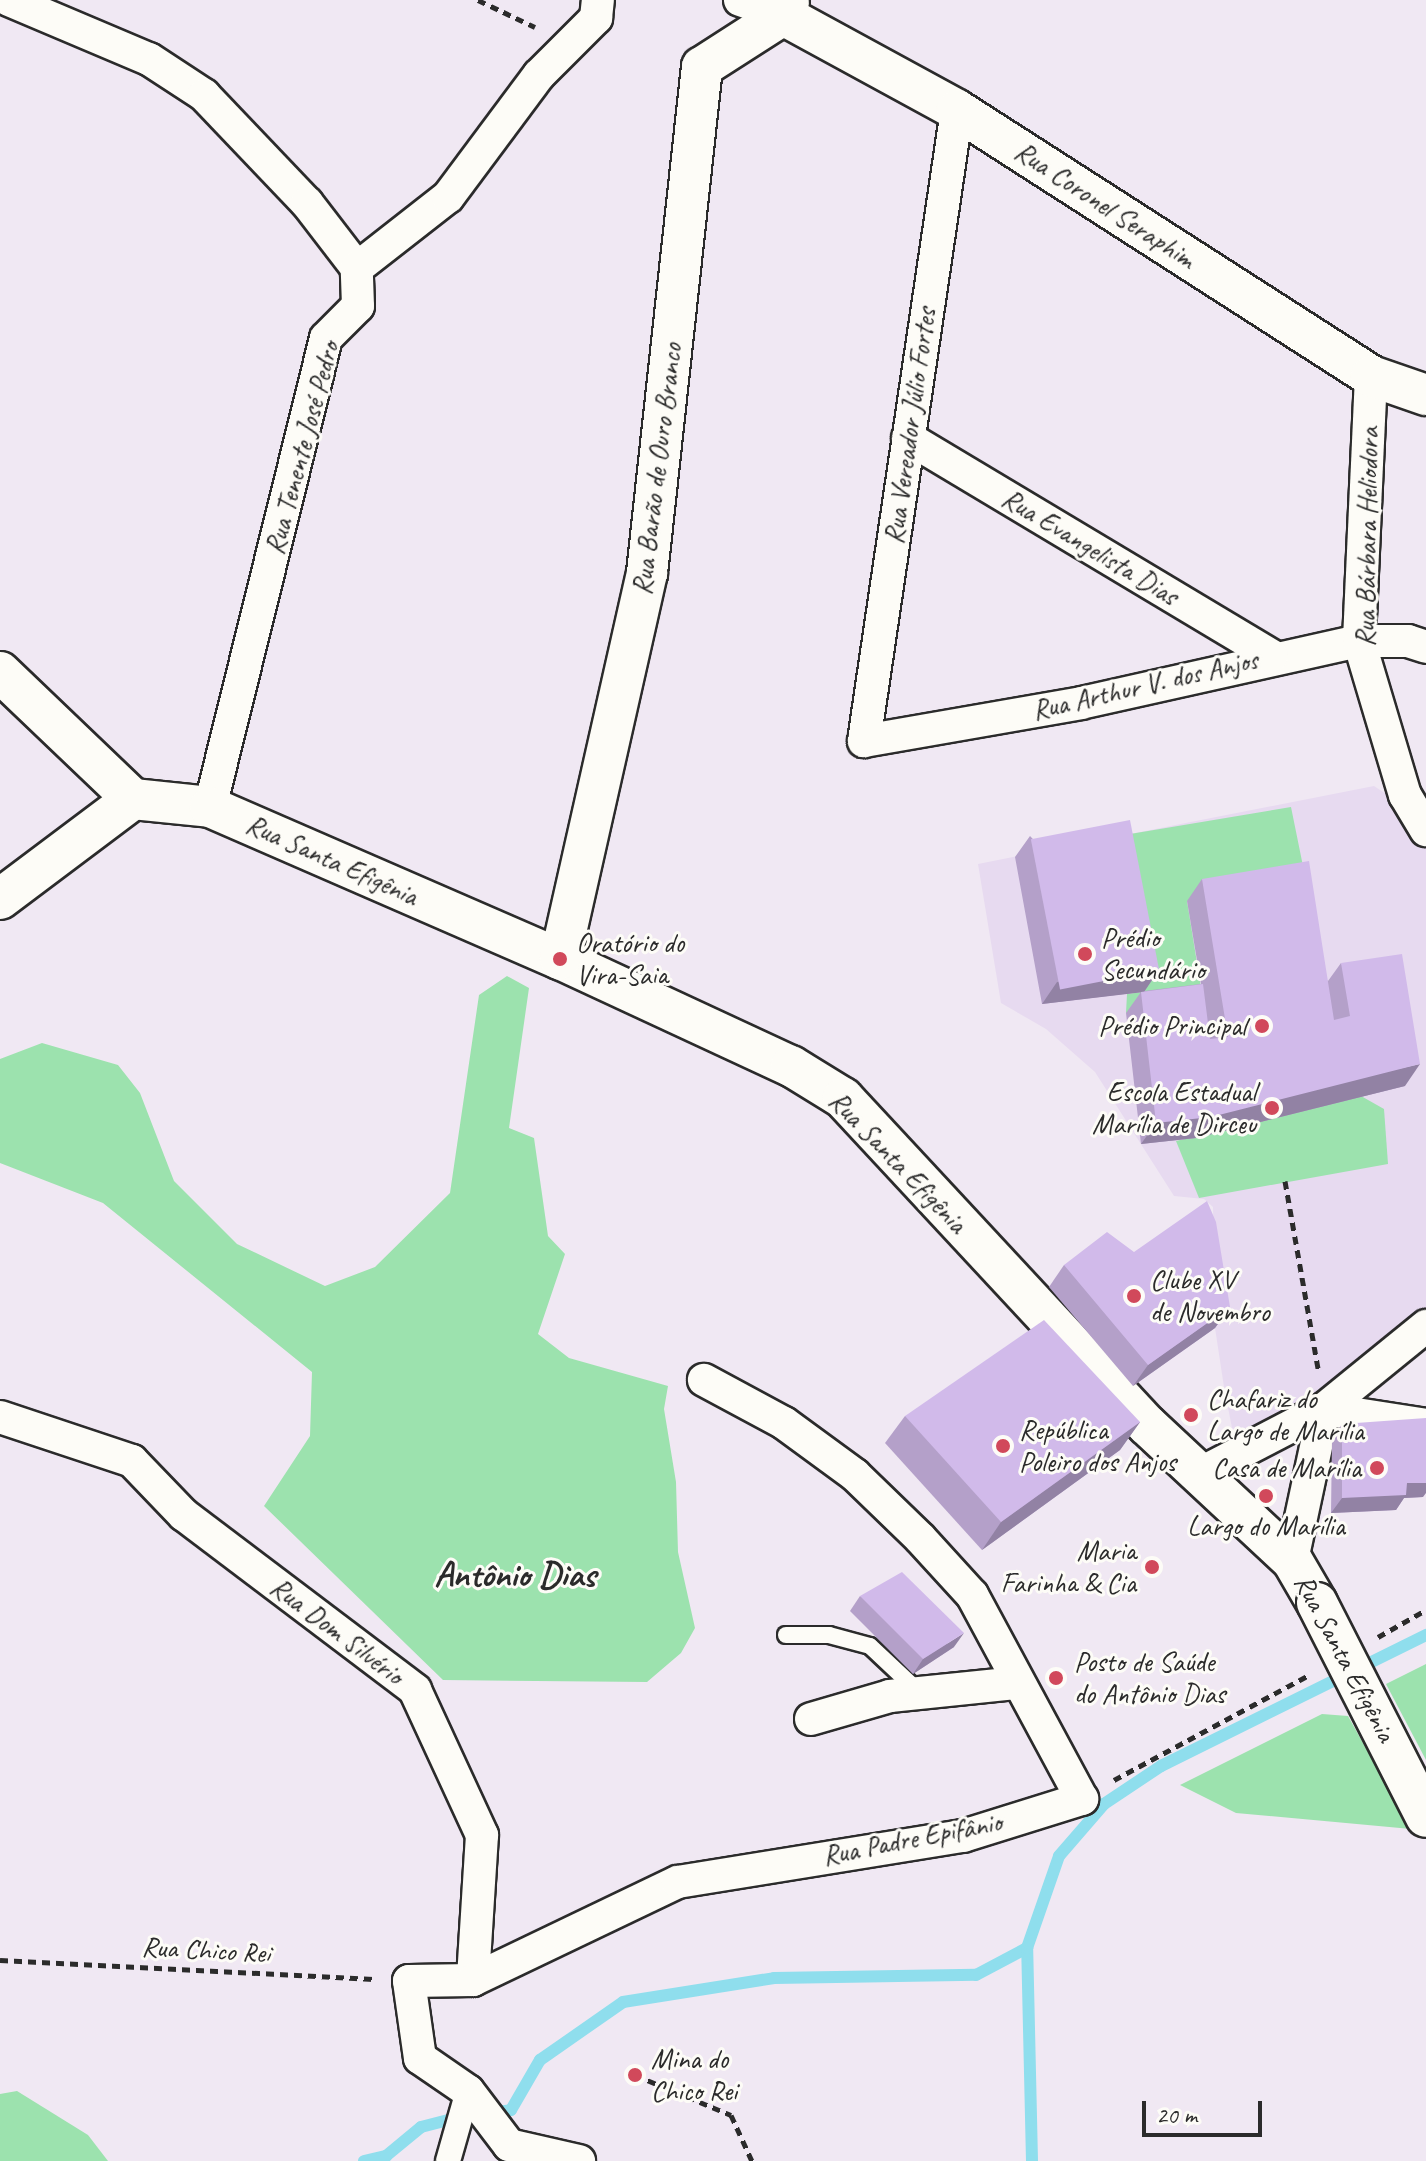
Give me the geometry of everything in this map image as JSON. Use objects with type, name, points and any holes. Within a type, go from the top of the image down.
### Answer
[{"type":"street","points":[[9,0],[149,59],[204,95],[307,203],[357,268],[448,197],[568,44],[596,18],[598,0]]},
{"type":"street","points":[[740,0],[782,5]]},
{"type":"street","name":"Rua Coronel Seraphim","points":[[782,5],[957,110],[1371,376],[1426,395]]},
{"type":"street","name":"Rua Barão de Ouro Branco","points":[[560,959],[647,573],[702,67],[782,5]]},
{"type":"street","name":"Rua Vereador Júlio Fortes","points":[[864,741],[957,110]]},
{"type":"street","name":"Rua Tenente José Pedro","points":[[210,807],[326,338],[358,306],[357,268]]},
{"type":"street","name":"Rua Bárbara Heliodora","points":[[1371,376],[1359,641],[1405,795],[1426,830]]},
{"type":"street","name":"Rua Evangelista Dias","points":[[908,438],[1272,656]]},
{"type":"street","name":"Rua Arthur V. dos Anjos","points":[[864,741],[1081,703],[1272,656],[1359,641],[1408,641],[1426,647]]},
{"type":"street","points":[[0,672],[133,799],[0,899]]},
{"type":"street","name":"Rua Santa Efigênia","points":[[133,799],[210,807],[560,959],[791,1066],[843,1098],[1147,1425],[1292,1560],[1426,1817]]},
{"type":"street","points":[[1199,1474],[1324,1409],[1426,1326]]},
{"type":"street","points":[[704,1380],[784,1423],[855,1475],[920,1538],[972,1595],[1000,1642],[1015,1683],[1052,1739],[1082,1799]]},
{"type":"street","points":[[1324,1409],[1426,1425]]},
{"type":"street","points":[[1292,1560],[1324,1409]]},
{"type":"street","name":"Rua Dom Silvério","points":[[0,1417],[132,1461],[184,1515],[415,1690],[482,1835],[473,1980]]},
{"type":"street","points":[[811,1719],[860,1701],[1015,1683]]},
{"type":"street","name":"Rua Padre Epifânio","points":[[473,1980],[678,1882],[963,1836],[1082,1799]]},
{"type":"street","points":[[473,1980],[409,1981],[420,2058],[468,2091],[510,2153],[579,2161]]},
{"type":"street","points":[[448,2161],[468,2091]]},
{"type":"lane","points":[[786,1635],[829,1635],[870,1646],[919,1692]]},
{"type":"path","points":[[478,0],[568,44]]},
{"type":"path","points":[[1285,1181],[1324,1409]]},
{"type":"path","points":[[1372,1640],[1426,1610]]},
{"type":"path","points":[[1082,1799],[1317,1671]]},
{"type":"path","name":"Rua Chico Rei","points":[[0,1960],[409,1981]]},
{"type":"path","points":[[635,2075],[731,2115],[752,2161]]},
{"type":"shaded area","name":"Escola Estadual Marília de Dirceu","points":[[1374,786],[1416,814],[1426,830],[1426,1326],[1260,1443],[1232,1428],[1215,1328],[1213,1207],[1204,1199],[1174,1196],[1095,1072],[1046,1029],[1001,1003],[978,864]]},
{"type":"green space","points":[[1291,807],[1305,876],[1187,901],[1203,1000],[1126,1013],[1127,994],[1143,992],[1124,835]]},
{"type":"green space","points":[[507,976],[529,988],[509,1128],[534,1138],[548,1236],[565,1254],[538,1334],[569,1358],[668,1386],[664,1409],[676,1482],[678,1552],[695,1628],[681,1653],[647,1682],[443,1680],[264,1506],[310,1436],[312,1372],[103,1203],[0,1163],[0,1059],[42,1043],[118,1065],[140,1093],[174,1181],[237,1244],[325,1286],[375,1267],[450,1193],[479,995]]},
{"type":"green space","points":[[1361,1096],[1384,1109],[1388,1164],[1199,1198],[1176,1141]]},
{"type":"green space","points":[[1426,1664],[1426,1760],[1386,1684]]},
{"type":"green space","points":[[1322,1714],[1348,1716],[1411,1829],[1236,1813],[1180,1785]]},
{"type":"green space","points":[[17,2091],[88,2135],[108,2161],[0,2161],[0,2094]]},
{"type":"building","name":"Prédio Secundário","points":[[1130,820],[1159,970],[1060,989],[1031,839]]},
{"type":"building","name":"Prédio Principal","points":[[1309,861],[1334,1020],[1350,1016],[1341,963],[1402,954],[1420,1064],[1211,1117],[1156,1123],[1141,992],[1203,984],[1210,1039],[1228,1037],[1202,879]]},
{"type":"building","name":"Clube XV de Novembro","points":[[1207,1201],[1216,1222],[1230,1307],[1148,1365],[1064,1265],[1107,1232],[1134,1252]]},
{"type":"building","name":"República Poleiro dos Anjos","points":[[1044,1320],[1140,1422],[1001,1522],[905,1416]]},
{"type":"building","name":"Casa de Marília","points":[[1426,1418],[1426,1483],[1407,1483],[1406,1495],[1342,1498],[1342,1424]]},
{"type":"building","points":[[902,1572],[964,1633],[923,1659],[860,1596]]},
{"type":"waterway","points":[[1032,2161],[1027,1948],[1059,1856],[1104,1804],[1161,1766],[1426,1635]]},
{"type":"waterway","points":[[490,2113],[511,2110],[540,2060],[623,2002],[774,1978],[976,1975],[1027,1948]]},
{"type":"waterway","points":[[364,2161],[386,2156],[421,2127],[460,2117]]},
{"type":"place","name":"Prédio Secundário","points":[[1085,954]]},
{"type":"place","name":"Oratório do Vira-Saia","points":[[560,959]]},
{"type":"place","name":"Prédio Principal","points":[[1262,1026]]},
{"type":"place","name":"Escola Estadual Marília de Dirceu","points":[[1272,1108]]},
{"type":"place","name":"Clube XV de Novembro","points":[[1134,1296]]},
{"type":"place","name":"Chafariz do Largo de Marília","points":[[1191,1415]]},
{"type":"place","name":"República Poleiro dos Anjos","points":[[1003,1446]]},
{"type":"place","name":"Casa de Marília","points":[[1377,1468]]},
{"type":"place","name":"Largo do Marília","points":[[1266,1496]]},
{"type":"place","name":"Maria Farinha & Cia","points":[[1152,1567]]},
{"type":"place","name":"Posto de Saúde do Antônio Dias","points":[[1056,1678]]},
{"type":"place","name":"Mina do Chico Rei","points":[[635,2075]]},
{"type":"district","name":"Antônio Dias","points":[[515,1575]]}]
